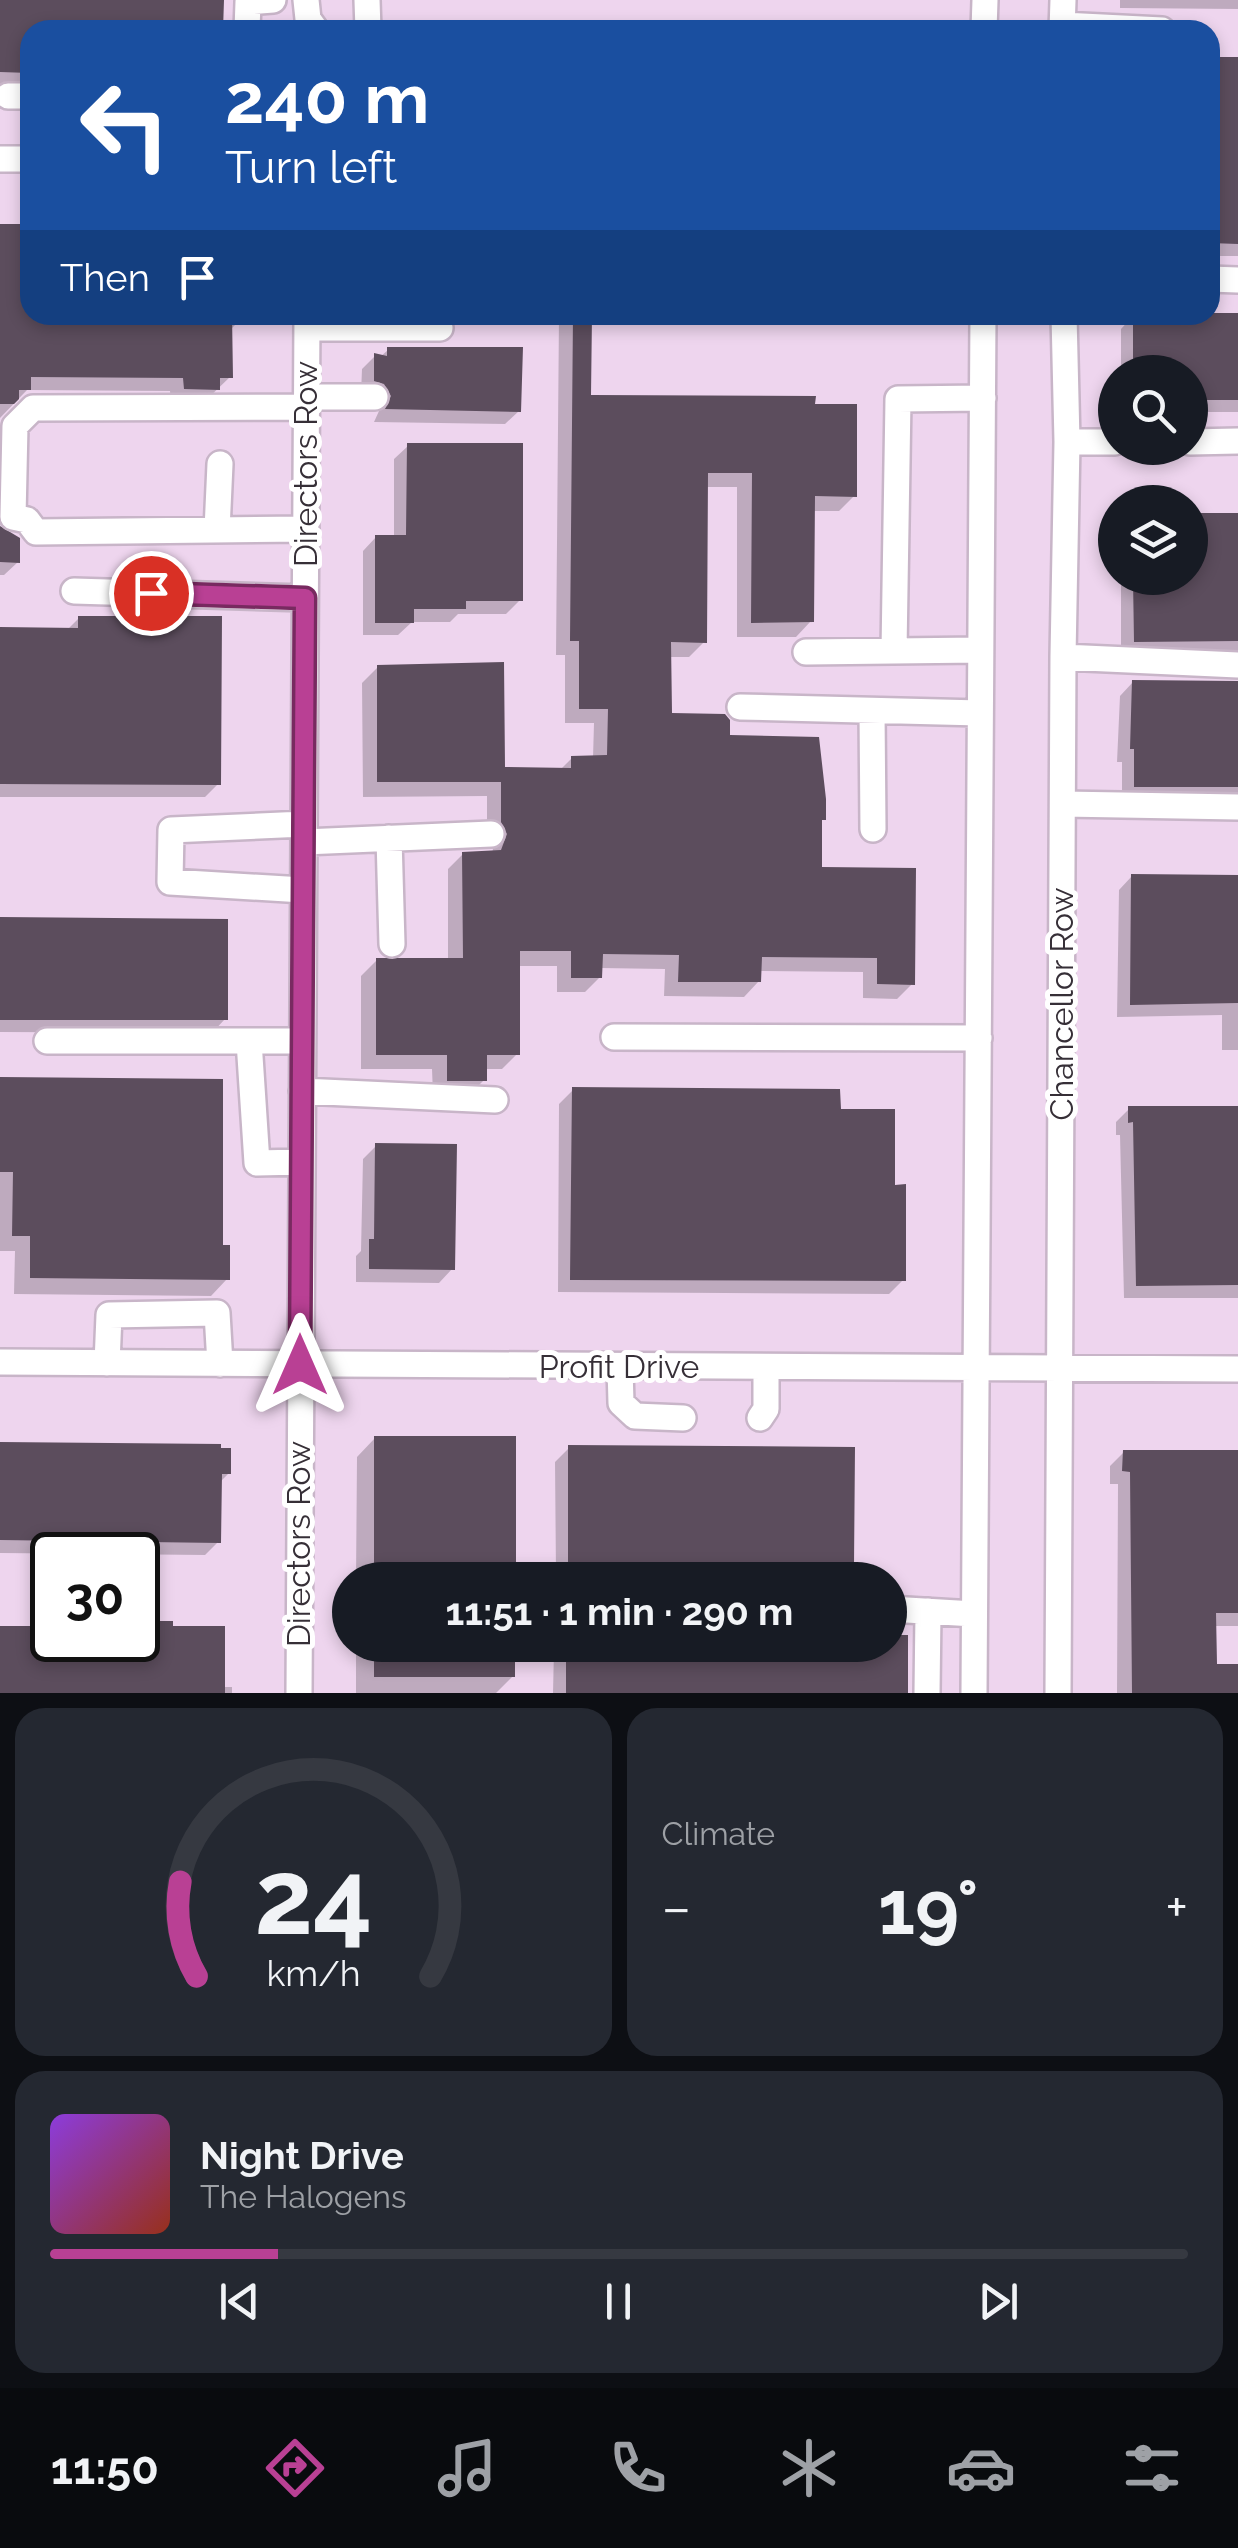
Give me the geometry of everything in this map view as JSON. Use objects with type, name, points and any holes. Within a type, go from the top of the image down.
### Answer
[{"type":"street","points":[[247,20],[248,2],[273,0]]},
{"type":"street","name":"Directors Row","points":[[299,1693],[307,325]]},
{"type":"street","points":[[374,325],[440,328]]},
{"type":"street","points":[[974,1693],[983,325]]},
{"type":"street","name":"Chancellor Row","points":[[1058,1693],[1067,442],[1064,325]]},
{"type":"street","points":[[306,529],[36,532],[26,520],[12,518],[15,426],[33,408],[374,397]]},
{"type":"street","points":[[894,652],[898,399],[982,398]]},
{"type":"street","points":[[1067,442],[1098,442]]},
{"type":"street","points":[[1208,442],[1238,442]]},
{"type":"street","points":[[217,530],[220,464]]},
{"type":"street","points":[[74,591],[305,598]]},
{"type":"street","points":[[806,652],[980,650]]},
{"type":"street","points":[[1063,657],[1238,665]]},
{"type":"street","points":[[740,706],[980,712]]},
{"type":"street","points":[[872,711],[873,830]]},
{"type":"street","points":[[1063,804],[1238,808]]},
{"type":"street","points":[[303,890],[170,882],[170,830],[390,838],[490,834]]},
{"type":"street","points":[[390,838],[392,944]]},
{"type":"street","points":[[614,1037],[979,1038]]},
{"type":"street","points":[[46,1041],[302,1041]]},
{"type":"street","points":[[249,1041],[258,1163],[301,1162]]},
{"type":"street","points":[[302,1091],[495,1100]]},
{"type":"street","points":[[107,1363],[109,1315],[218,1313],[220,1364]]},
{"type":"street","name":"Profit Drive","points":[[0,1362],[1238,1369]]},
{"type":"street","points":[[620,1368],[620,1404],[636,1416],[683,1418]]},
{"type":"street","points":[[760,1418],[766,1409],[766,1368]]},
{"type":"street","points":[[907,1610],[974,1614]]},
{"type":"street","points":[[928,1611],[928,1693]]},
{"type":"shaded area","points":[[0,0],[1238,0],[1238,1693],[0,1693]]},
{"type":"building","points":[[0,0],[224,0],[223,20],[20,20],[20,73],[0,72]]},
{"type":"building","points":[[1220,57],[1238,57],[1238,244],[1220,243]]},
{"type":"building","points":[[0,224],[20,224],[20,325],[232,325],[233,378],[220,378],[220,390],[184,389],[183,378],[31,377],[31,390],[19,390],[19,399],[14,404],[0,404]]},
{"type":"building","points":[[1220,313],[1238,313],[1238,400],[1208,400],[1208,355],[1133,355],[1133,325],[1220,325]]},
{"type":"building","points":[[573,325],[592,325],[591,395],[816,396],[815,404],[857,404],[857,497],[815,496],[814,622],[751,623],[752,473],[708,473],[707,643],[671,642],[672,713],[725,714],[730,720],[730,735],[819,737],[826,799],[822,867],[916,868],[915,985],[877,984],[877,958],[762,957],[761,982],[678,982],[679,955],[603,954],[602,978],[571,978],[571,951],[520,951],[520,1055],[487,1055],[487,1081],[447,1081],[447,1055],[376,1055],[376,958],[463,958],[462,852],[501,850],[507,834],[501,822],[501,782],[377,782],[377,665],[504,662],[505,767],[571,768],[571,756],[607,755],[608,709],[579,709],[579,641],[570,641]]},
{"type":"building","points":[[387,347],[523,347],[521,412],[385,409],[391,396],[384,384],[374,381],[374,353],[387,356]]},
{"type":"building","points":[[407,443],[523,443],[523,601],[466,601],[466,609],[414,609],[414,623],[375,623],[375,535],[406,535]]},
{"type":"building","points":[[1208,513],[1238,513],[1238,641],[1134,642],[1133,595],[1208,595]]},
{"type":"building","points":[[0,526],[20,538],[20,563],[0,562]]},
{"type":"building","points":[[78,616],[222,616],[221,785],[0,784],[0,627],[78,628]]},
{"type":"building","points":[[1132,680],[1238,681],[1238,787],[1134,787],[1134,749],[1130,749]]},
{"type":"building","points":[[1131,874],[1238,875],[1238,1003],[1130,1005]]},
{"type":"building","points":[[0,917],[228,919],[228,1020],[0,1020]]},
{"type":"building","points":[[0,1077],[223,1079],[223,1245],[230,1245],[230,1280],[30,1278],[30,1236],[12,1236],[13,1172],[0,1172]]},
{"type":"building","points":[[572,1087],[840,1089],[841,1109],[895,1109],[895,1185],[906,1184],[906,1281],[570,1280]]},
{"type":"building","points":[[1128,1106],[1238,1106],[1238,1285],[1136,1286],[1133,1122],[1128,1123]]},
{"type":"building","points":[[375,1143],[457,1144],[455,1270],[369,1269],[369,1239],[374,1239]]},
{"type":"building","points":[[374,1436],[516,1436],[516,1562],[374,1562]]},
{"type":"building","points":[[0,1442],[221,1444],[221,1448],[231,1448],[231,1474],[222,1474],[221,1543],[160,1542],[160,1532],[30,1532],[30,1540],[0,1540]]},
{"type":"building","points":[[568,1445],[855,1447],[854,1562],[568,1562]]},
{"type":"building","points":[[1123,1450],[1238,1450],[1238,1613],[1216,1613],[1217,1664],[1238,1664],[1238,1693],[1132,1693],[1130,1472],[1122,1471]]},
{"type":"building","points":[[160,1621],[173,1621],[173,1626],[225,1626],[225,1693],[0,1693],[0,1626],[30,1626],[30,1662],[160,1662]]},
{"type":"building","points":[[908,1635],[908,1693],[566,1693],[566,1662],[907,1662]]},
{"type":"building","points":[[374,1662],[515,1662],[515,1677],[374,1677]]},
{"type":"route","points":[[151,593],[305,598],[300,1365]]}]
